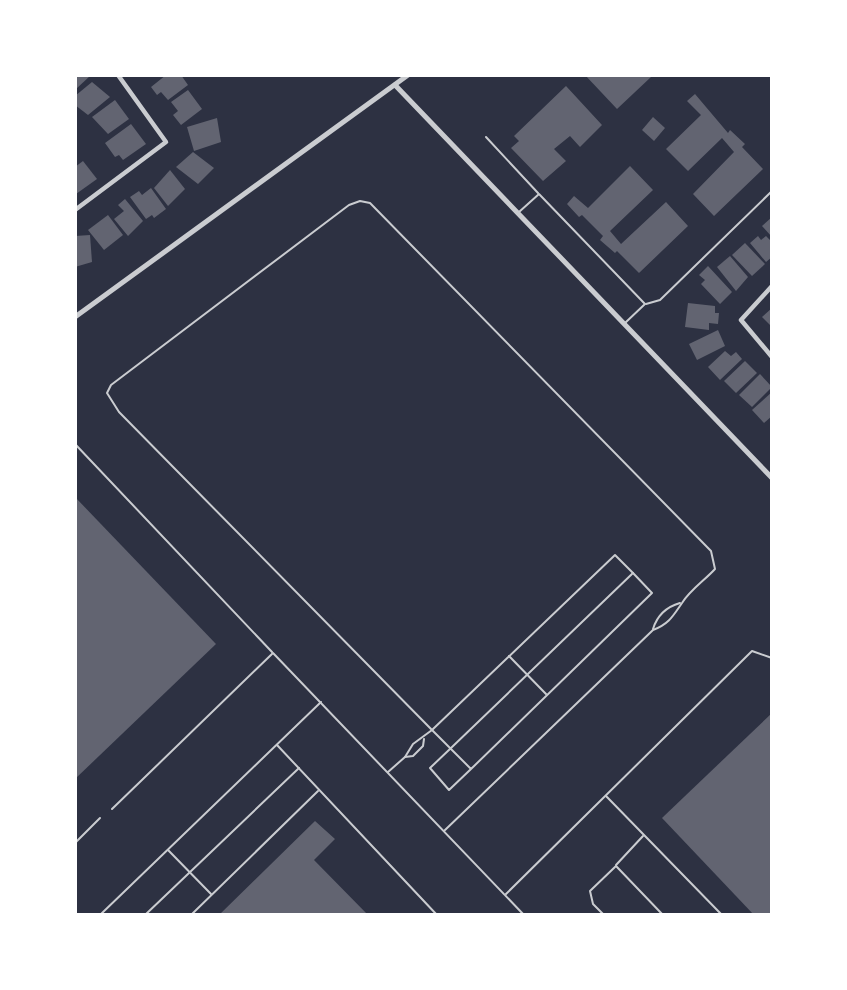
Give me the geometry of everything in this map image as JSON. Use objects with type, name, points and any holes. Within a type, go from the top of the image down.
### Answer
[{"type":"street","points":[[75,210],[166,142],[118,75]]},
{"type":"street","points":[[75,317],[408,75]]},
{"type":"street","points":[[395,85],[772,478]]},
{"type":"street","points":[[772,286],[740,320],[772,356]]},
{"type":"lane","points":[[486,137],[645,304]]},
{"type":"lane","points":[[624,324],[645,304],[660,300],[772,191]]},
{"type":"lane","points":[[518,214],[539,194]]},
{"type":"lane","points":[[444,831],[653,630],[664,626],[677,614],[681,603],[715,569],[711,551],[370,202],[360,201],[349,205],[117,377],[107,393],[119,412],[471,769]]},
{"type":"lane","points":[[75,444],[524,915]]},
{"type":"lane","points":[[405,757],[406,750],[418,739],[424,738],[615,555],[633,573],[652,593],[449,790],[430,768],[633,573]]},
{"type":"lane","points":[[653,630],[656,619],[671,606],[681,603]]},
{"type":"lane","points":[[505,895],[752,651],[772,658]]},
{"type":"lane","points":[[112,809],[273,653]]},
{"type":"lane","points":[[509,656],[547,695]]},
{"type":"lane","points":[[100,915],[322,702]]},
{"type":"lane","points":[[388,772],[405,757],[413,756],[424,746],[424,738]]},
{"type":"lane","points":[[277,745],[437,915]]},
{"type":"lane","points":[[145,915],[299,768]]},
{"type":"lane","points":[[191,915],[319,790]]},
{"type":"lane","points":[[605,796],[722,915]]},
{"type":"lane","points":[[75,844],[100,818]]},
{"type":"lane","points":[[604,915],[593,904],[590,891],[644,835]]},
{"type":"lane","points":[[169,850],[212,894]]},
{"type":"lane","points":[[615,866],[663,915]]},
{"type":"building","points":[[75,75],[91,75],[75,90]]},
{"type":"building","points":[[166,75],[181,75],[188,85],[168,100],[161,92],[157,95],[151,87]]},
{"type":"building","points":[[585,75],[649,75],[651,77],[617,109]]},
{"type":"building","points":[[92,82],[110,97],[88,115],[75,105],[75,96]]},
{"type":"building","points":[[566,86],[602,125],[580,147],[570,136],[554,149],[566,161],[543,181],[511,148],[519,141],[514,136]]},
{"type":"building","points":[[188,90],[202,109],[181,125],[173,115],[178,111],[171,102]]},
{"type":"building","points":[[695,94],[728,133],[730,130],[745,144],[742,147],[763,169],[714,216],[693,194],[734,152],[722,138],[688,171],[666,149],[701,115],[687,101]]},
{"type":"building","points":[[115,100],[129,119],[108,134],[92,117]]},
{"type":"building","points":[[653,117],[665,128],[654,141],[642,130]]},
{"type":"building","points":[[217,118],[221,142],[194,151],[187,127]]},
{"type":"building","points":[[131,124],[146,144],[123,160],[119,155],[115,157],[105,143]]},
{"type":"building","points":[[193,152],[214,168],[198,184],[176,167]]},
{"type":"building","points":[[83,161],[97,179],[76,194],[75,167]]},
{"type":"building","points":[[630,166],[653,190],[610,231],[621,244],[666,202],[688,226],[639,273],[617,251],[615,253],[600,240],[603,236],[567,204],[574,196],[588,208]]},
{"type":"building","points":[[170,170],[185,189],[168,206],[154,188]]},
{"type":"building","points":[[151,188],[166,209],[154,218],[152,215],[146,219],[130,197],[139,191],[142,195]]},
{"type":"building","points":[[125,199],[143,221],[128,236],[114,219],[124,211],[118,205]]},
{"type":"building","points":[[108,215],[123,235],[104,250],[88,230]]},
{"type":"building","points":[[772,217],[772,237],[762,226]]},
{"type":"building","points":[[90,235],[92,262],[75,267],[75,236]]},
{"type":"building","points":[[758,236],[761,240],[766,236],[772,242],[772,257],[766,262],[750,243]]},
{"type":"building","points":[[745,243],[765,264],[752,276],[732,255]]},
{"type":"building","points":[[730,256],[748,277],[736,291],[717,267]]},
{"type":"building","points":[[708,266],[732,292],[720,304],[701,284],[705,280],[699,275]]},
{"type":"building","points":[[688,303],[715,306],[715,313],[719,313],[718,324],[709,323],[709,330],[685,327]]},
{"type":"building","points":[[772,308],[772,327],[762,317]]},
{"type":"building","points":[[718,330],[725,346],[697,360],[689,344]]},
{"type":"building","points":[[725,351],[731,356],[736,352],[742,359],[720,380],[708,367]]},
{"type":"building","points":[[745,361],[757,373],[736,393],[724,381]]},
{"type":"building","points":[[760,374],[772,387],[752,407],[739,395]]},
{"type":"building","points":[[772,392],[772,416],[764,423],[752,410]]},
{"type":"building","points":[[75,497],[216,644],[75,779]]},
{"type":"building","points":[[772,713],[772,915],[754,915],[662,818]]},
{"type":"building","points":[[315,821],[335,839],[314,860],[368,915],[219,915]]}]
